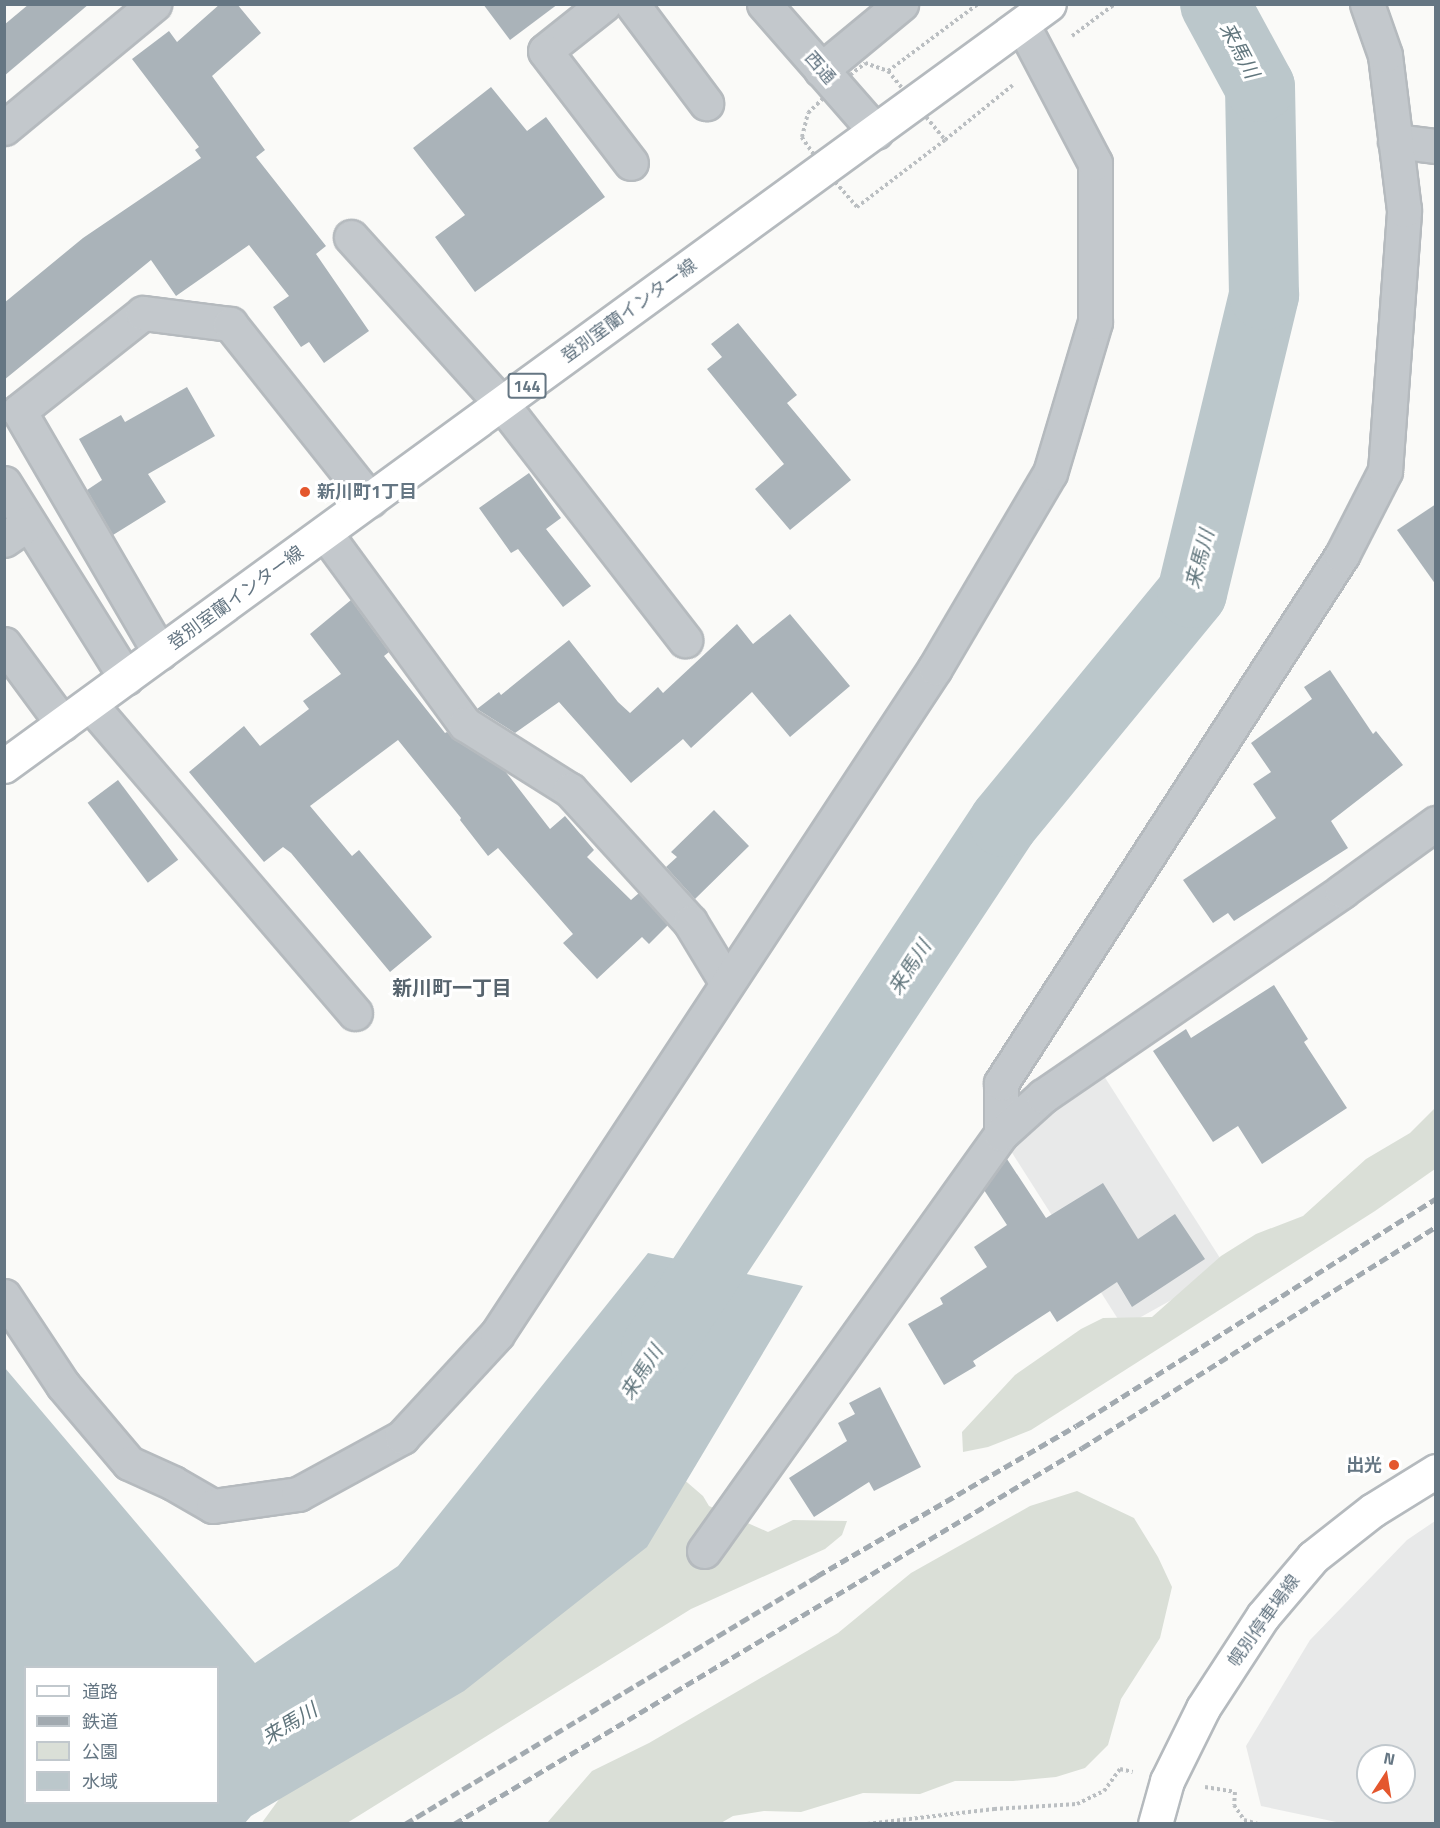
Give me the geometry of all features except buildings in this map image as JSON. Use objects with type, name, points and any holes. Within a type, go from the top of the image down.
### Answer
[{"type":"main road","name":"登別室蘭インター線","points":[[4,766],[1049,4]]},
{"type":"main road","name":"幌別停車場線","points":[[1155,1824],[1167,1781],[1203,1708],[1263,1616],[1313,1557],[1373,1510],[1436,1471]]},
{"type":"street","points":[[4,128],[154,4]]},
{"type":"street","points":[[604,4],[545,51],[631,163]]},
{"type":"street","points":[[632,4],[706,103]]},
{"type":"street","name":"西通","points":[[764,4],[876,132]]},
{"type":"street","points":[[821,70],[901,4]]},
{"type":"street","points":[[1001,1134],[1001,1083],[1342,555],[1385,471],[1404,210],[1385,55],[1367,4]]},
{"type":"street","points":[[4,1296],[63,1384],[129,1463],[173,1483],[213,1506],[298,1494],[402,1437],[497,1334],[935,668],[1050,473],[1095,322],[1095,164],[1023,24]]},
{"type":"street","points":[[1395,141],[1436,146]]},
{"type":"street","points":[[351,237],[502,404],[685,640]]},
{"type":"street","points":[[160,653],[19,411],[143,313],[230,324],[370,500]]},
{"type":"street","points":[[4,483],[16,532],[126,678]]},
{"type":"street","points":[[325,533],[465,724],[570,790],[690,921],[728,983]]},
{"type":"street","points":[[4,644],[63,724]]},
{"type":"street","points":[[90,704],[355,1013]]},
{"type":"street","points":[[704,1551],[1001,1134],[1043,1096],[1342,891],[1436,823]]},
{"type":"path","points":[[888,71],[978,4]]},
{"type":"path","points":[[945,140],[1115,4]]},
{"type":"path","points":[[867,1824],[994,1809],[1077,1804],[1104,1791],[1120,1769],[1167,1781],[1235,1792],[1234,1805],[1244,1820],[1258,1824]]},
{"type":"shaded area","points":[[1104,1076],[1227,1269],[1123,1327],[1009,1148],[1022,1131]]},
{"type":"shaded area","points":[[1435,1521],[1435,1823],[1341,1823],[1261,1806],[1246,1746],[1310,1640],[1407,1540]]},
{"type":"green space","points":[[1435,1108],[1435,1169],[1375,1211],[1031,1430],[988,1447],[963,1452],[962,1432],[1015,1375],[1081,1329],[1103,1318],[1152,1317],[1221,1256],[1256,1234],[1303,1216],[1366,1159],[1410,1133]]},
{"type":"green space","points":[[674,1471],[703,1496],[709,1506],[768,1532],[793,1520],[847,1521],[842,1535],[825,1549],[691,1609],[347,1823],[261,1824],[307,1761]]},
{"type":"green space","points":[[1077,1491],[1134,1518],[1158,1557],[1172,1587],[1160,1638],[1121,1699],[1108,1745],[1085,1768],[1056,1777],[1013,1781],[955,1781],[920,1794],[863,1793],[801,1812],[764,1811],[733,1816],[721,1823],[547,1823],[592,1771],[649,1743],[838,1633],[911,1573],[1030,1506]]},
{"type":"water","points":[[648,1253],[803,1286],[647,1547],[464,1691],[251,1816],[245,1823],[5,1823],[5,1368],[255,1663],[398,1566]]},
{"type":"waterway","name":"来馬川","points":[[656,1348],[1004,822],[1192,593],[1264,295],[1260,87],[1215,4]]},
{"type":"railway","points":[[405,1824],[817,1576],[1076,1426],[1436,1198]]},
{"type":"railway","points":[[454,1824],[1082,1448],[1436,1227]]},
{"type":"place","name":"新川町1丁目","points":[[305,492]]},
{"type":"place","name":"出光","points":[[1394,1465]]},
{"type":"district","name":"新川町一丁目","points":[[452,987]]}]
